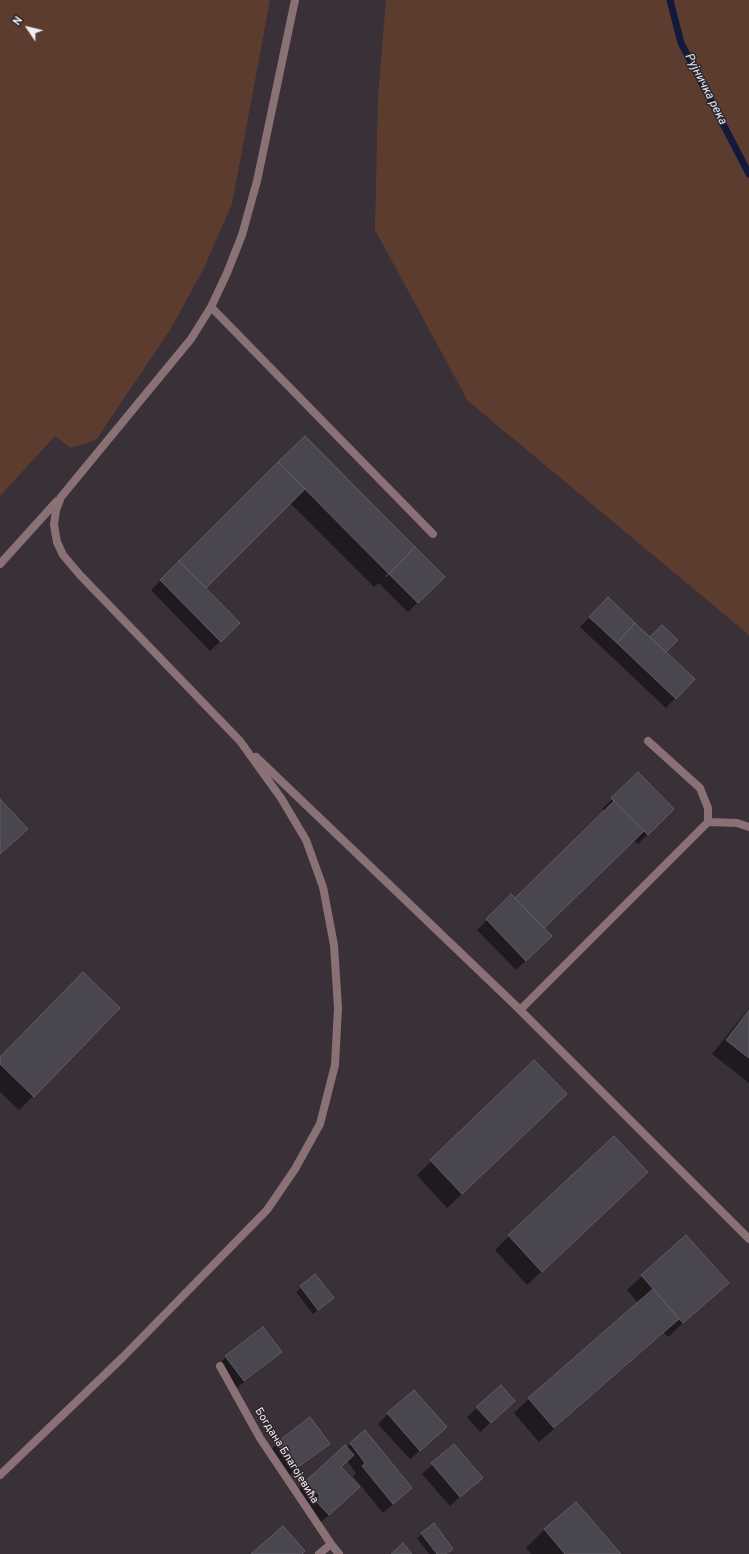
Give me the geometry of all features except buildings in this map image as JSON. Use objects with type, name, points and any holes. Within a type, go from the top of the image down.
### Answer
[{"type":"street","points":[[0,564],[61,497],[192,339],[211,307],[227,273],[242,235],[257,181],[295,0]]},
{"type":"street","points":[[211,307],[433,534]]},
{"type":"street","points":[[61,497],[56,510],[54,526],[57,542],[63,555],[80,576],[240,741],[520,1010],[749,1239]]},
{"type":"street","points":[[0,1475],[123,1357],[267,1210],[295,1169],[320,1124],[334,1065],[338,1008],[334,945],[323,887],[306,840],[282,798],[240,741]]},
{"type":"street","points":[[520,1010],[708,822],[708,808],[700,788],[648,741]]},
{"type":"street","points":[[708,822],[737,823],[749,827]]},
{"type":"street","name":"Богдана Благојевића","points":[[220,1366],[260,1438],[339,1554]]},
{"type":"street","points":[[319,1554],[331,1544]]},
{"type":"shaded area","points":[[0,0],[270,0],[232,204],[204,268],[170,330],[96,440],[71,448],[55,436],[0,496]]},
{"type":"shaded area","points":[[386,0],[749,0],[749,635],[468,401],[375,230],[378,97]]},
{"type":"waterway","name":"Рујничка река","points":[[670,0],[681,43],[749,174]]}]
